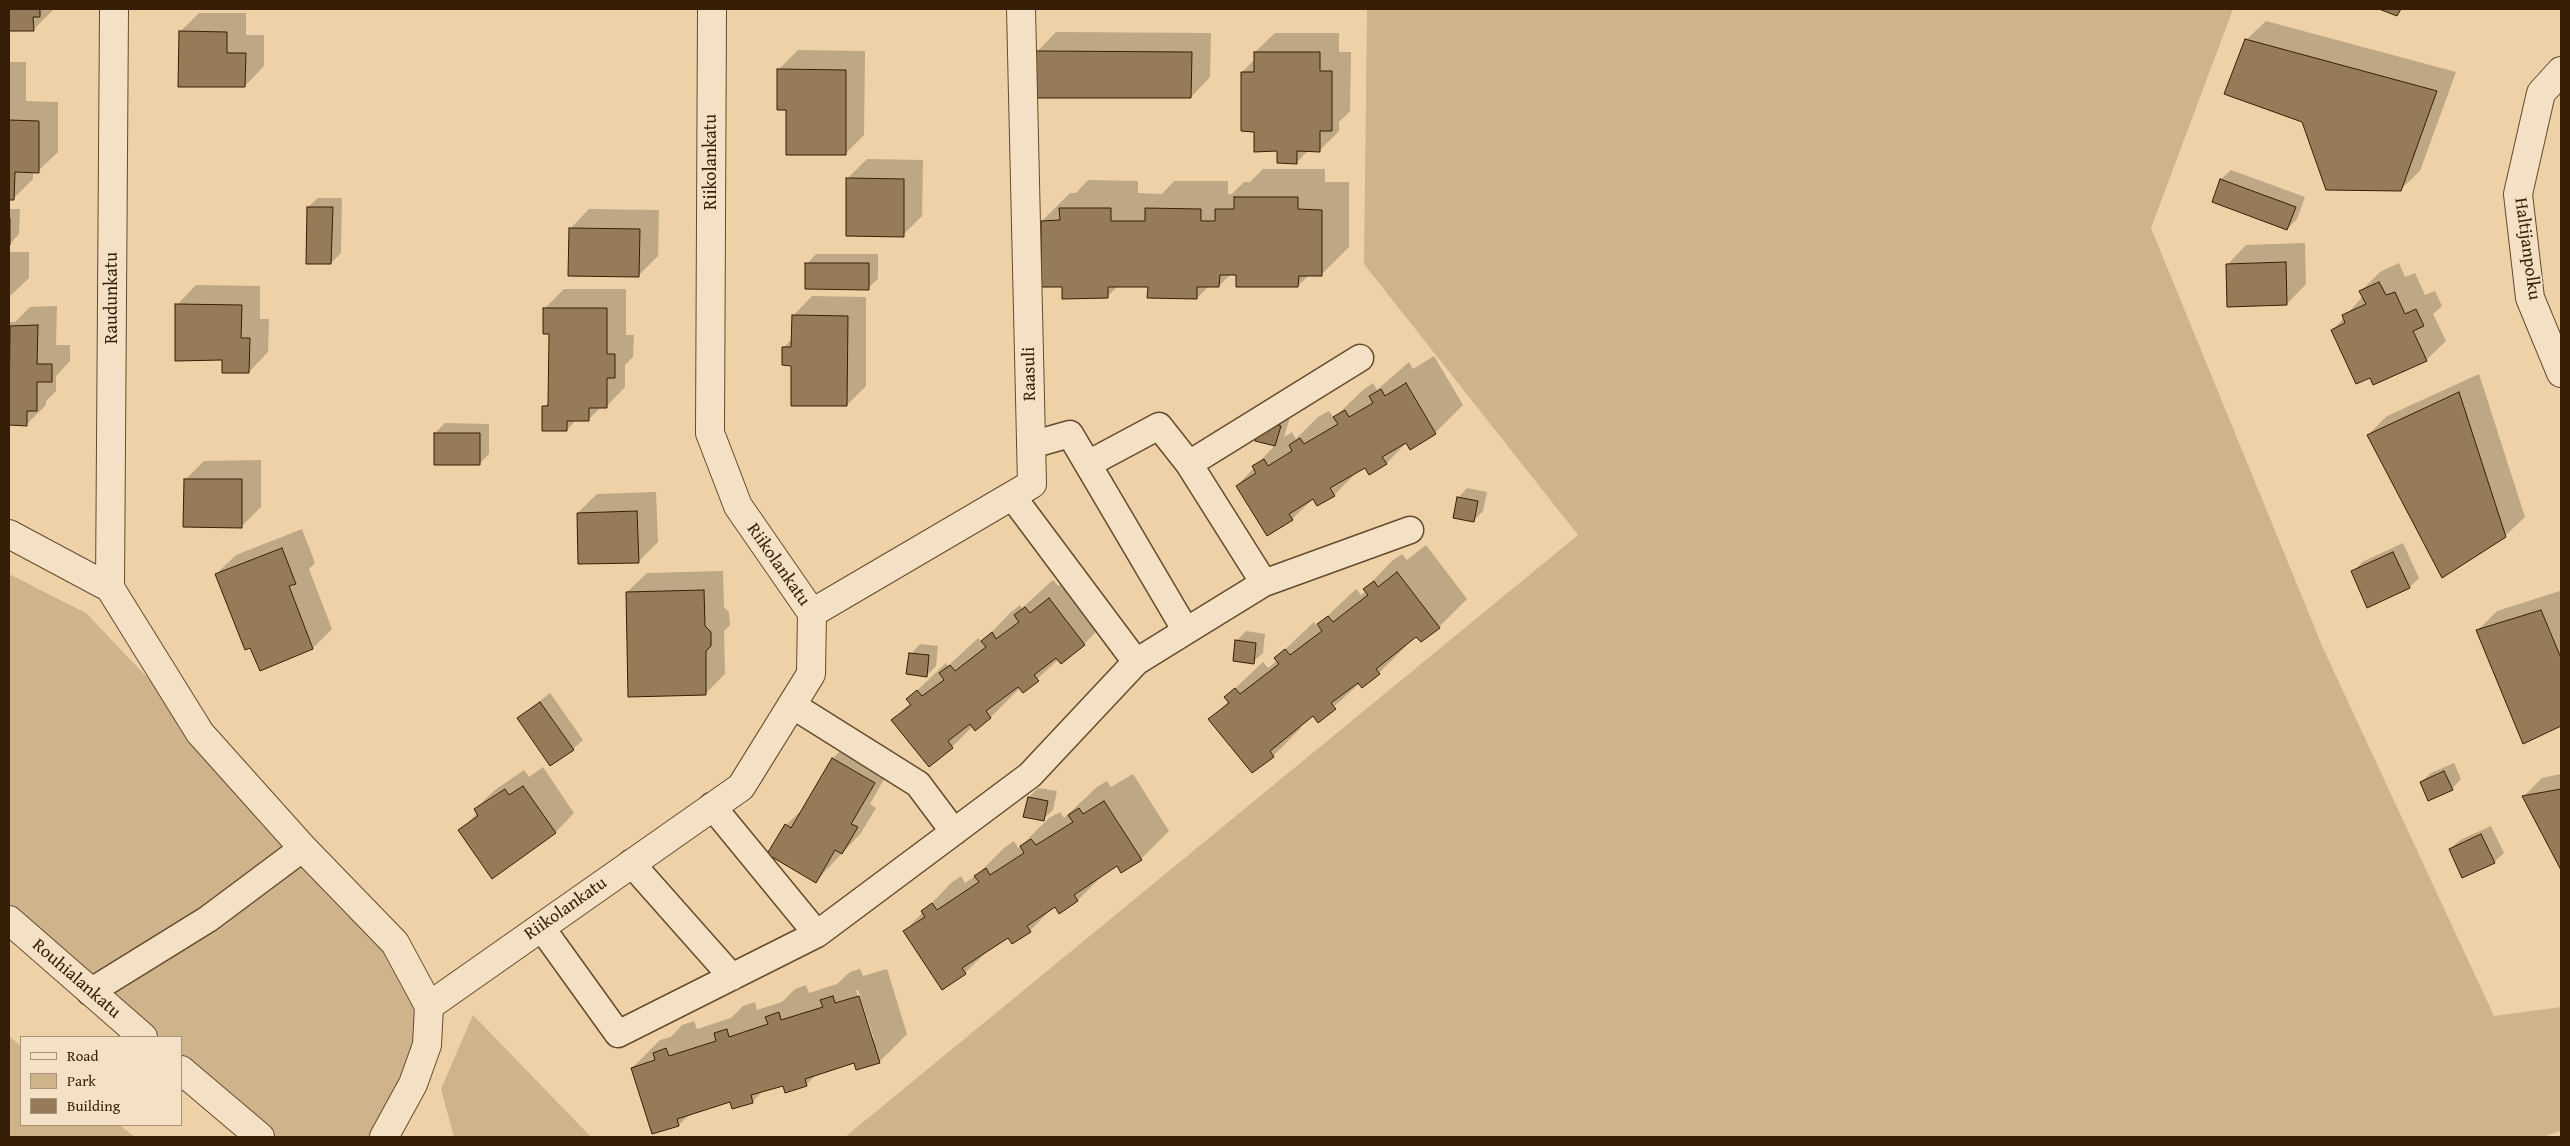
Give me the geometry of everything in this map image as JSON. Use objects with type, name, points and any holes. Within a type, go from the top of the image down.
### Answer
[{"type":"street","name":"Raudunkatu","points":[[110,588],[114,9]]},
{"type":"street","name":"Riikolankatu","points":[[429,1006],[740,786],[811,674],[812,614],[738,506],[710,433],[712,9]]},
{"type":"street","name":"Raasuli","points":[[812,614],[1032,484],[1021,9]]},
{"type":"street","name":"Haltijanpolku","points":[[2561,71],[2541,93],[2518,194],[2530,298],[2561,372]]},
{"type":"street","points":[[9,534],[110,588],[200,733],[303,848],[395,943],[429,1006],[427,1045],[413,1084],[384,1137]]},
{"type":"street","name":"Rouhialankatu","points":[[9,920],[142,1036]]},
{"type":"street","points":[[182,1071],[260,1137]]},
{"type":"lane","points":[[1189,464],[1360,358]]},
{"type":"lane","points":[[1088,464],[1159,426],[1189,464],[1264,582]]},
{"type":"lane","points":[[1031,445],[1070,434],[1186,631]]},
{"type":"lane","points":[[1012,496],[1136,662]]},
{"type":"lane","points":[[542,927],[618,1034],[817,934],[1030,775],[1136,662],[1264,582],[1410,530]]},
{"type":"lane","points":[[792,705],[918,784],[954,832]]},
{"type":"lane","points":[[712,806],[817,934]]},
{"type":"lane","points":[[90,992],[208,918],[303,848]]},
{"type":"lane","points":[[631,863],[732,977]]},
{"type":"green space","points":[[1367,9],[2233,9],[2151,228],[2323,648],[2494,1016],[2561,1007],[2561,1131],[2542,1137],[845,1137],[1578,535],[1364,264]]},
{"type":"green space","points":[[9,574],[86,613],[200,733],[303,848],[429,1006],[384,1137],[260,1137],[182,1071],[182,1036],[142,1036],[9,920]]},
{"type":"green space","points":[[473,1015],[591,1137],[454,1137],[441,1089]]},
{"type":"green space","points":[[9,1036],[20,1045],[20,1126],[120,1126],[135,1137],[9,1137]]},
{"type":"building","points":[[9,9],[40,9],[40,17],[33,17],[34,31],[9,31]]},
{"type":"building","points":[[2379,9],[2401,9],[2397,16]]},
{"type":"building","points":[[179,31],[227,32],[227,53],[246,53],[245,87],[178,87]]},
{"type":"building","points":[[2245,39],[2437,91],[2401,191],[2326,190],[2302,122],[2224,94]]},
{"type":"building","points":[[1036,51],[1192,52],[1191,98],[1036,98]]},
{"type":"building","points":[[1254,52],[1320,52],[1320,71],[1332,71],[1332,131],[1320,131],[1320,152],[1297,151],[1297,164],[1277,163],[1277,151],[1254,152],[1254,132],[1241,131],[1241,72],[1254,72]]},
{"type":"building","points":[[777,69],[846,70],[846,155],[786,155],[786,110],[777,110]]},
{"type":"building","points":[[9,120],[39,121],[39,173],[15,172],[14,200],[9,200]]},
{"type":"building","points":[[846,178],[904,179],[904,237],[846,236]]},
{"type":"building","points":[[2220,179],[2296,207],[2287,230],[2212,202]]},
{"type":"building","points":[[1234,197],[1298,197],[1298,209],[1322,210],[1322,276],[1299,276],[1298,287],[1236,287],[1236,275],[1220,275],[1219,287],[1197,287],[1197,299],[1147,298],[1148,287],[1108,287],[1108,298],[1062,299],[1062,287],[1041,287],[1041,221],[1060,220],[1059,208],[1111,208],[1111,221],[1145,221],[1145,208],[1201,209],[1201,221],[1215,221],[1215,209],[1234,209]]},
{"type":"building","points":[[307,207],[333,207],[331,264],[306,264]]},
{"type":"building","points":[[10,218],[10,245],[9,245]]},
{"type":"building","points":[[569,228],[640,229],[639,277],[568,276]]},
{"type":"building","points":[[2286,262],[2287,305],[2227,307],[2226,264]]},
{"type":"building","points":[[805,263],[869,263],[869,290],[805,289]]},
{"type":"building","points":[[2379,282],[2386,295],[2395,292],[2405,314],[2416,309],[2424,326],[2413,331],[2427,361],[2373,385],[2370,378],[2356,384],[2331,330],[2345,323],[2342,315],[2366,304],[2359,291]]},
{"type":"building","points":[[175,304],[242,305],[241,338],[250,338],[249,373],[222,373],[222,360],[175,361]]},
{"type":"building","points":[[543,308],[607,308],[607,354],[615,354],[615,378],[607,378],[607,408],[589,408],[589,421],[567,421],[567,431],[542,431],[542,406],[548,406],[549,334],[543,334]]},
{"type":"building","points":[[792,315],[848,316],[847,406],[791,406],[791,366],[782,365],[782,347],[791,347]]},
{"type":"building","points":[[38,325],[37,364],[52,364],[52,382],[37,382],[37,411],[27,411],[27,426],[9,425],[10,326]]},
{"type":"building","points":[[1406,383],[1436,434],[1410,450],[1406,443],[1382,457],[1387,464],[1369,475],[1365,468],[1330,488],[1335,496],[1317,506],[1313,499],[1289,514],[1293,520],[1267,536],[1236,486],[1256,473],[1252,466],[1264,459],[1268,466],[1292,451],[1289,445],[1300,438],[1304,444],[1338,424],[1333,417],[1345,410],[1349,417],[1373,403],[1369,396],[1381,389],[1385,396]]},
{"type":"building","points":[[2459,392],[2506,537],[2442,578],[2367,435]]},
{"type":"building","points":[[1261,421],[1281,426],[1275,446],[1255,441]]},
{"type":"building","points":[[434,433],[480,433],[480,465],[434,465]]},
{"type":"building","points":[[184,479],[242,479],[242,528],[183,527]]},
{"type":"building","points":[[1457,497],[1478,501],[1474,522],[1453,518]]},
{"type":"building","points":[[637,511],[639,563],[578,564],[577,513]]},
{"type":"building","points":[[282,548],[296,584],[289,586],[313,649],[260,671],[250,648],[245,650],[215,574]]},
{"type":"building","points":[[2393,552],[2410,588],[2367,608],[2351,571]]},
{"type":"building","points":[[1397,572],[1440,628],[1421,642],[1416,637],[1376,669],[1380,674],[1362,688],[1358,683],[1331,703],[1336,709],[1318,723],[1313,716],[1270,751],[1274,757],[1252,773],[1208,719],[1229,703],[1224,697],[1235,688],[1240,694],[1279,664],[1274,658],[1285,649],[1290,655],[1322,631],[1317,624],[1328,616],[1333,622],[1368,595],[1363,589],[1374,581],[1378,587]]},
{"type":"building","points":[[704,590],[705,626],[711,632],[711,646],[706,651],[706,695],[628,697],[626,592]]},
{"type":"building","points":[[1049,598],[1085,645],[1061,664],[1056,658],[1034,675],[1039,681],[1023,693],[1018,687],[986,711],[991,718],[975,731],[970,724],[948,741],[953,748],[929,767],[891,720],[911,705],[906,699],[917,690],[922,696],[944,680],[939,673],[950,665],[955,671],[986,647],[981,641],[992,632],[996,639],[1019,622],[1014,615],[1025,607],[1030,613]]},
{"type":"building","points":[[2541,610],[2561,658],[2561,726],[2523,744],[2476,630]]},
{"type":"building","points":[[1235,640],[1256,643],[1254,664],[1233,661]]},
{"type":"building","points":[[909,653],[929,655],[927,677],[906,674]]},
{"type":"building","points":[[540,702],[574,750],[550,766],[517,718]]},
{"type":"building","points":[[832,758],[875,783],[851,824],[858,827],[842,854],[835,850],[816,883],[767,854],[785,824],[791,828]]},
{"type":"building","points":[[2444,771],[2453,790],[2428,801],[2420,782]]},
{"type":"building","points":[[523,786],[556,833],[492,879],[458,830],[478,816],[474,809],[505,789],[509,795]]},
{"type":"building","points":[[2561,789],[2561,870],[2522,796]]},
{"type":"building","points":[[1028,797],[1048,801],[1044,821],[1023,817]]},
{"type":"building","points":[[1104,801],[1142,860],[1121,873],[1117,866],[1074,895],[1078,901],[1059,914],[1055,907],[1027,926],[1031,932],[1012,944],[1008,938],[962,968],[966,974],[942,990],[903,931],[925,917],[921,911],[932,903],[937,910],[979,882],[974,876],[986,868],[990,875],[1024,853],[1020,846],[1031,839],[1036,845],[1073,822],[1068,815],[1079,808],[1083,814]]},
{"type":"building","points":[[2481,834],[2495,863],[2462,878],[2449,849]]},
{"type":"building","points":[[833,996],[835,1003],[859,996],[880,1063],[856,1070],[854,1063],[805,1079],[807,1086],[785,1093],[783,1086],[751,1095],[753,1103],[732,1109],[730,1102],[677,1119],[679,1126],[652,1134],[631,1068],[655,1060],[653,1053],[666,1048],[669,1056],[716,1041],[714,1033],[727,1029],[729,1037],[768,1024],[765,1017],[779,1012],[781,1020],[823,1007],[820,1000]]}]
